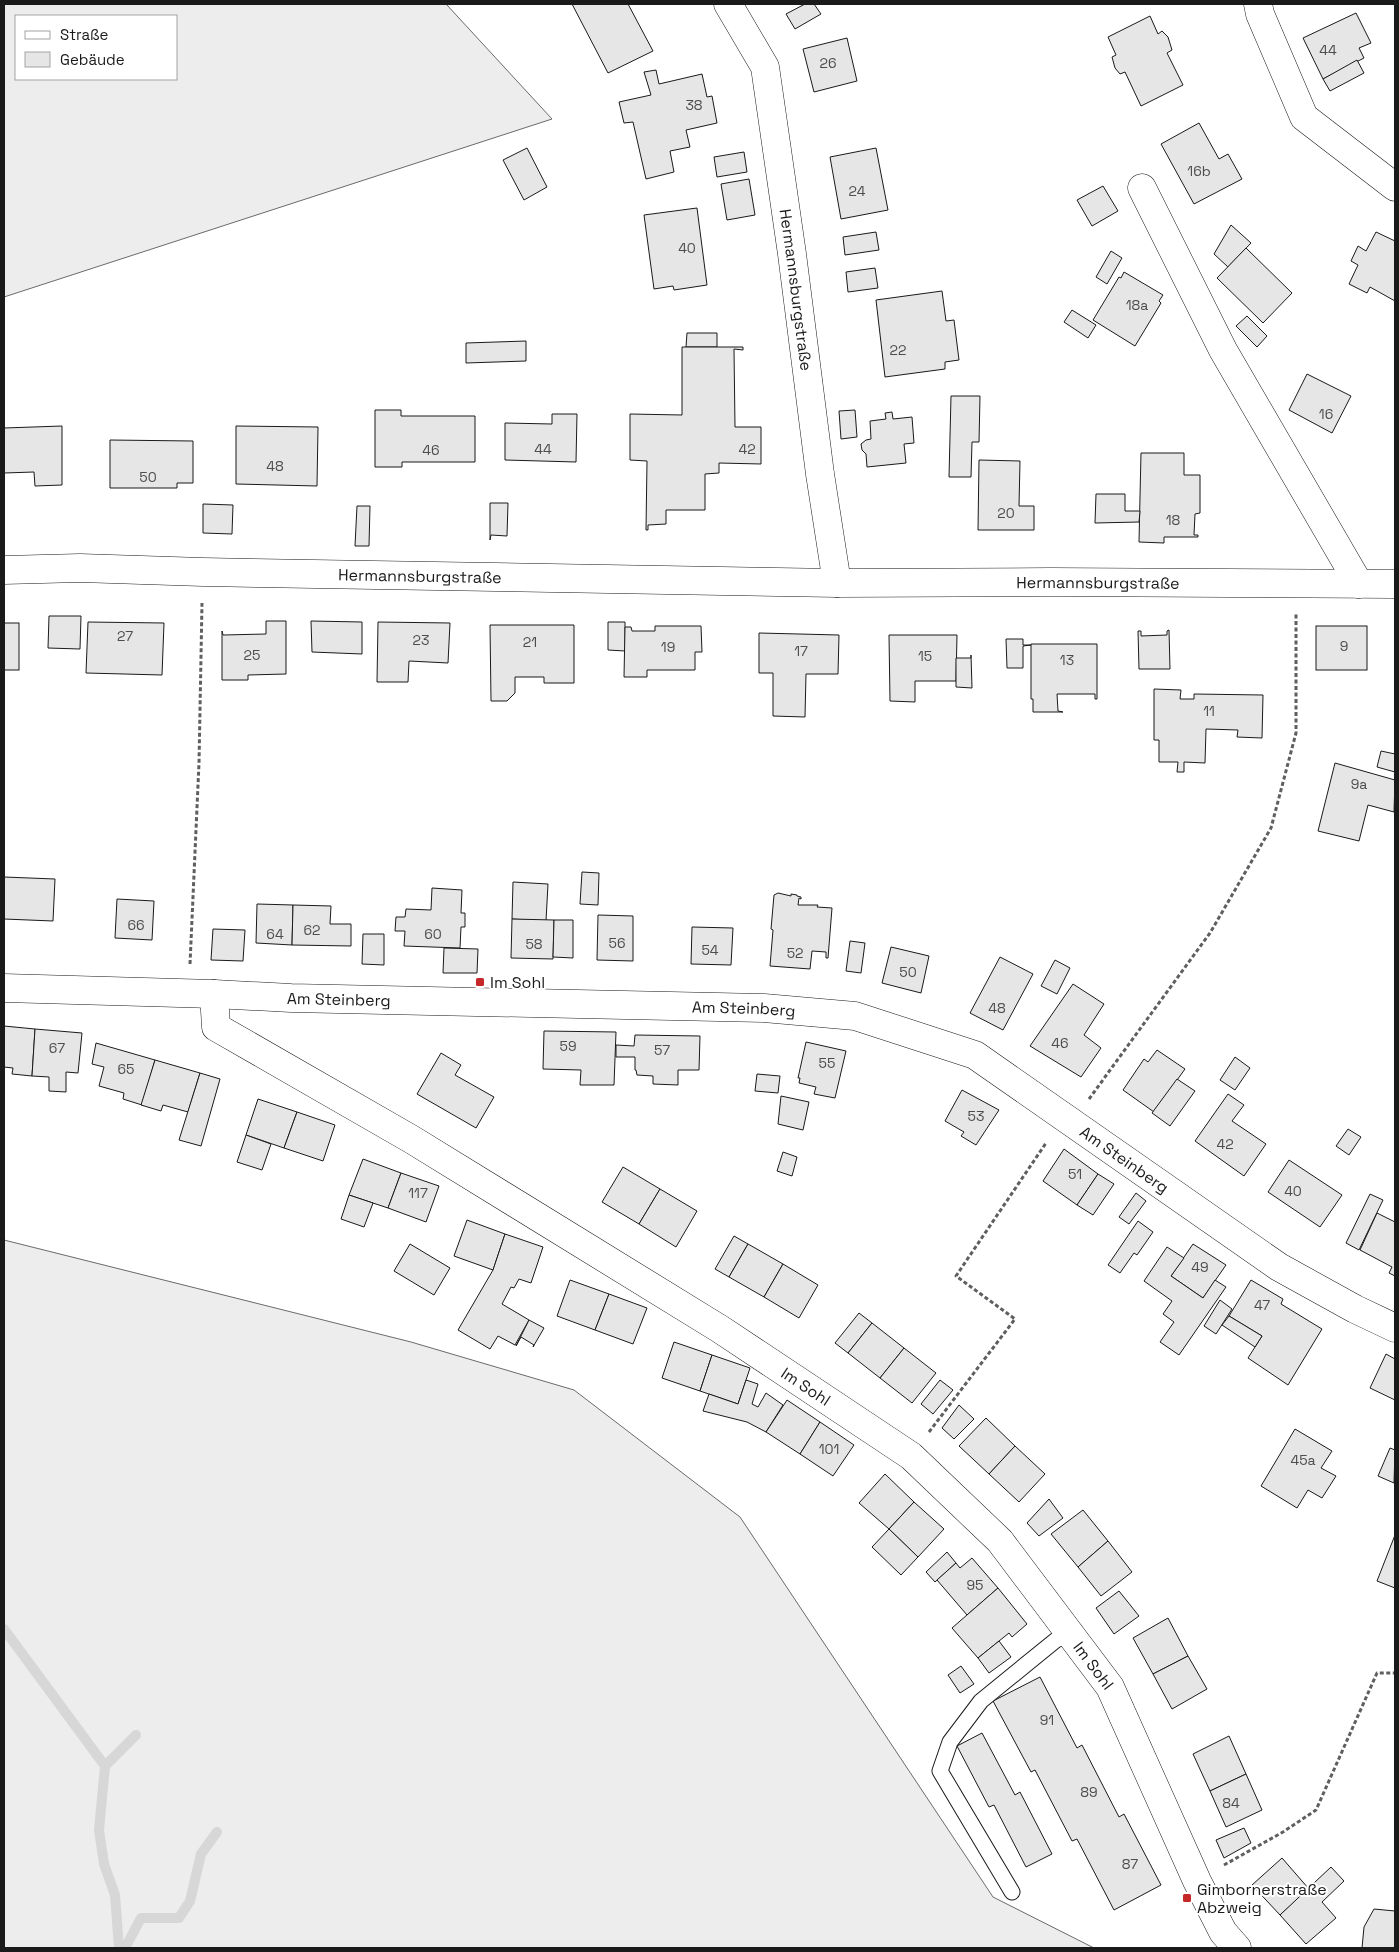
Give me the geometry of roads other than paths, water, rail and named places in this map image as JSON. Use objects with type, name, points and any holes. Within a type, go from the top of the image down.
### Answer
[{"type":"street","name":"Hermannsburgstraße","points":[[728,4],[765,67],[792,254],[820,474],[837,583]]},
{"type":"street","points":[[1258,4],[1260,14],[1304,117],[1395,186]]},
{"type":"street","points":[[1142,188],[1223,350],[1359,584]]},
{"type":"street","name":"Hermannsburgstraße","points":[[4,570],[80,568],[203,572],[837,583],[1395,584]]},
{"type":"street","name":"Am Steinberg","points":[[4,988],[201,993],[291,998],[764,1008],[854,1016],[974,1055],[1279,1267],[1355,1309],[1395,1328]]},
{"type":"street","name":"Im Sohl","points":[[201,993],[216,1027],[411,1139],[703,1319],[911,1456],[1000,1541],[1110,1686],[1197,1881],[1223,1932],[1237,1948]]},
{"type":"lane","points":[[1012,1892],[940,1771],[950,1742],[980,1701],[1056,1640],[1070,1634]]},
{"type":"waterway","points":[[4,1629],[105,1766],[99,1830],[104,1864],[115,1895],[119,1948]]},
{"type":"waterway","points":[[105,1766],[136,1735]]},
{"type":"waterway","points":[[125,1948],[141,1918],[179,1918],[190,1901],[201,1854],[217,1832]]},
{"type":"place","name":"Im Sohl","points":[[480,982]]},
{"type":"place","name":"Gimbornerstraße Abzweig","points":[[1187,1898]]}]
